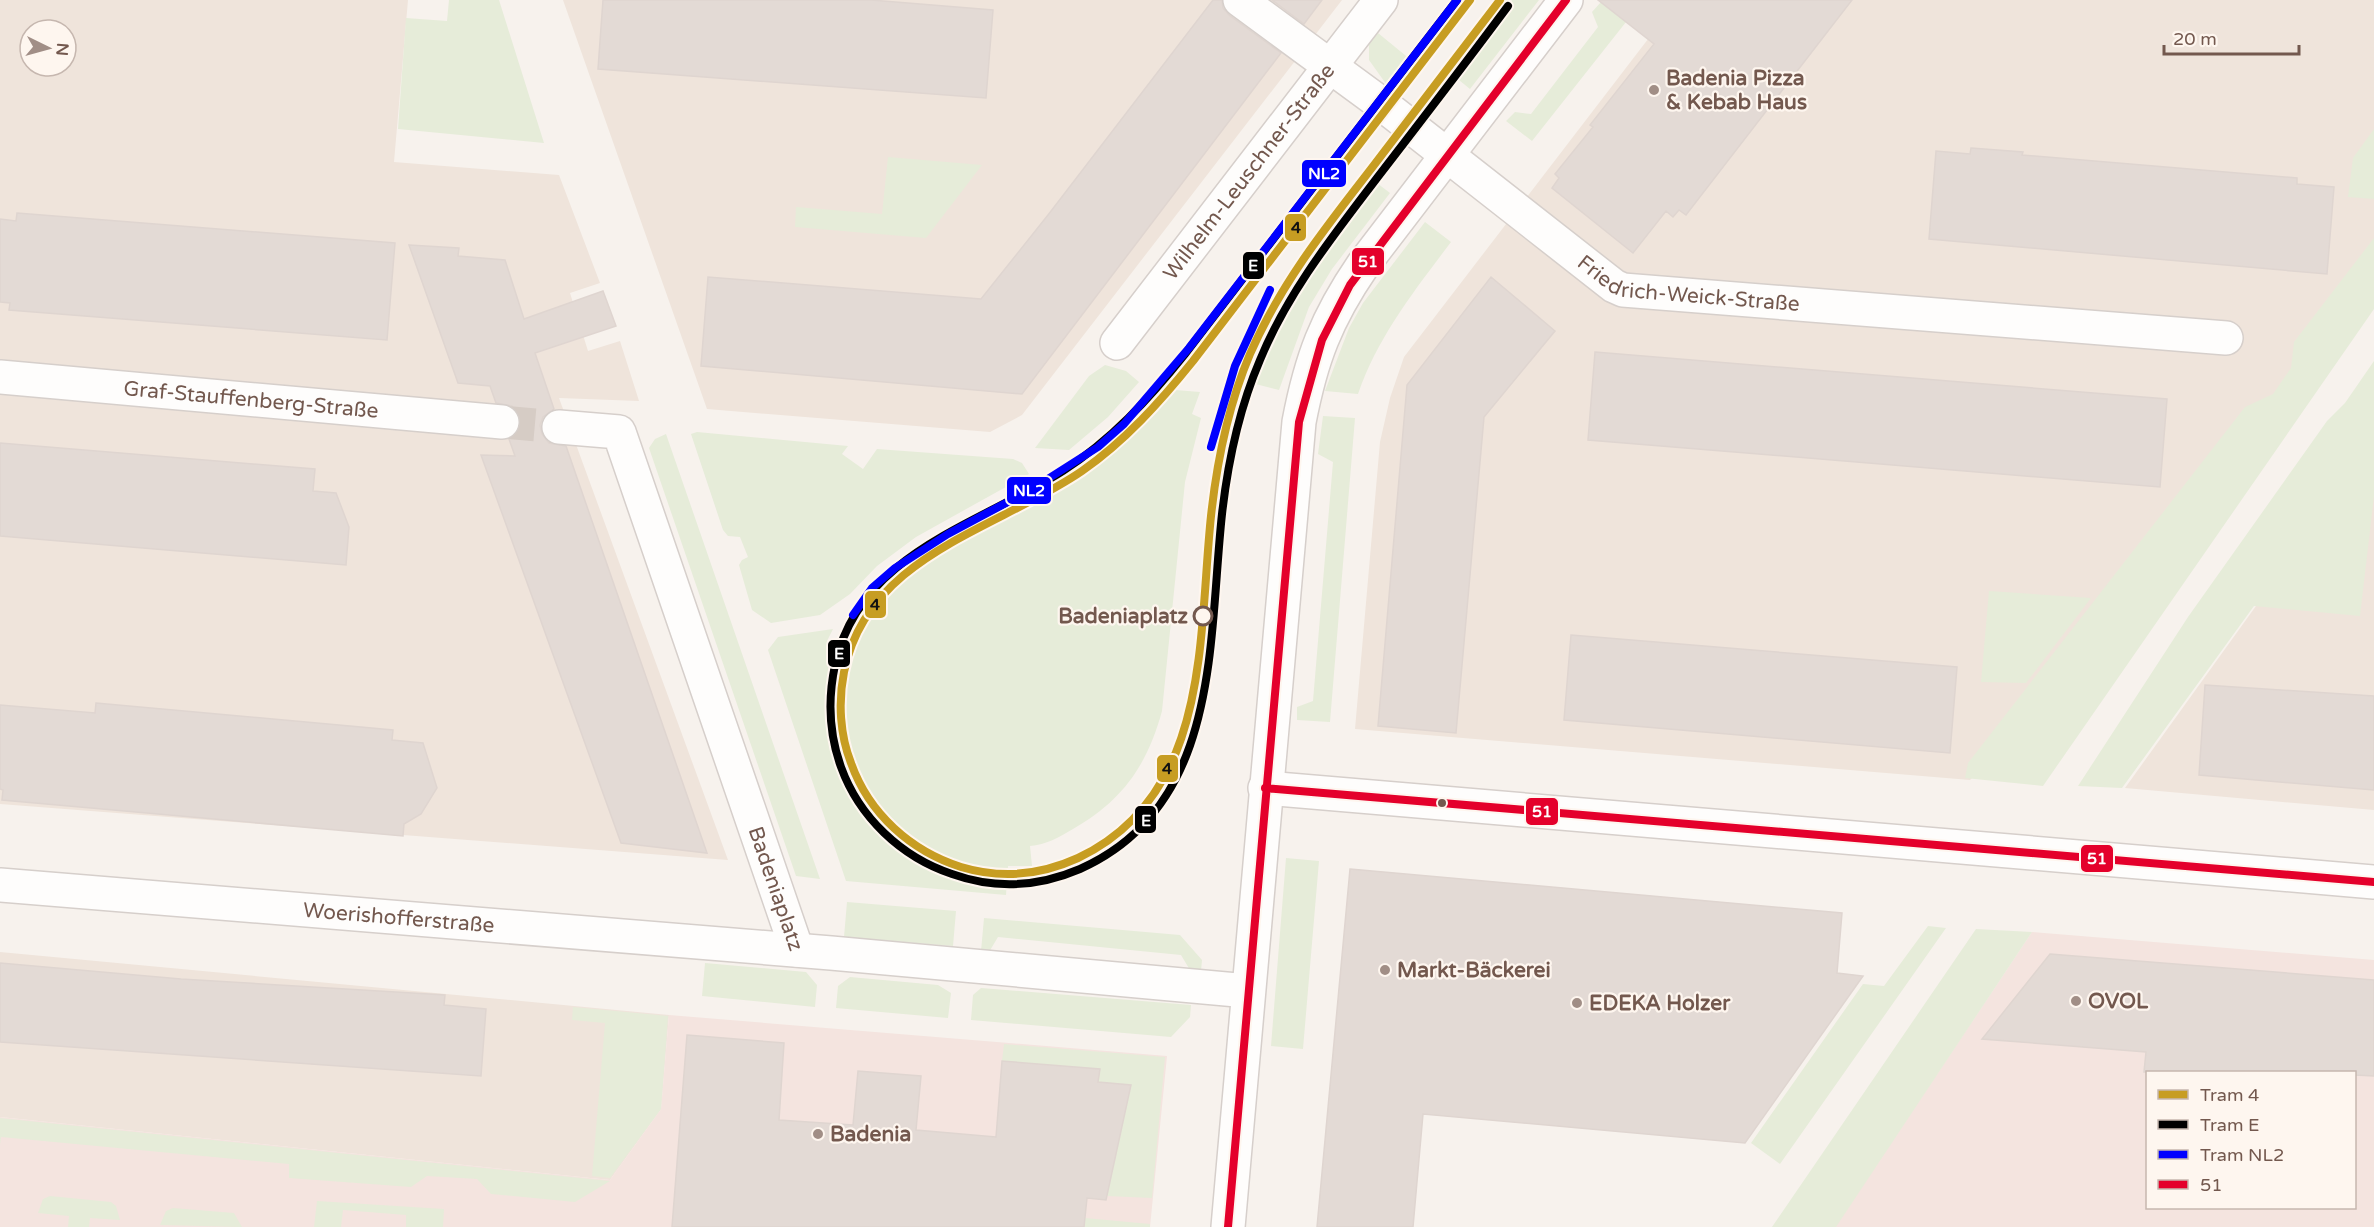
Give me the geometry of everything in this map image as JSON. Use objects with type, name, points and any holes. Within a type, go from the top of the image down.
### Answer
[{"type":"street","name":"Friedrich-Weick-Straße","points":[[1240,0],[1446,154],[1614,286],[1623,290],[2226,338]]},
{"type":"street","name":"Wilhelm-Leuschner-Straße","points":[[1117,343],[1381,0]]},
{"type":"street","points":[[1228,1227],[1299,422],[1311,364],[1325,329],[1343,295],[1446,154],[1566,0]]},
{"type":"street","name":"Graf-Stauffenberg-Straße","points":[[0,377],[502,422]]},
{"type":"street","name":"Badeniaplatz","points":[[559,427],[619,432],[797,950],[1248,991]]},
{"type":"street","points":[[1265,788],[2374,882]]},
{"type":"street","name":"Woerishofferstraße","points":[[0,885],[797,950]]},
{"type":"shaded area","points":[[0,0],[408,0],[394,162],[559,175],[600,283],[570,293],[588,351],[620,341],[639,401],[559,398],[728,860],[0,804]]},
{"type":"shaded area","points":[[563,0],[1342,0],[1022,415],[990,432],[707,409]]},
{"type":"shaded area","points":[[1678,0],[2374,0],[2374,271],[1988,762],[1970,780],[1355,729],[1380,442],[1390,398],[1404,357]]},
{"type":"shaded area","points":[[2374,442],[2374,810],[2125,788]]},
{"type":"shaded area","points":[[2032,932],[2374,960],[2374,1227],[1835,1227]]},
{"type":"shaded area","points":[[0,952],[669,1015],[661,1109],[610,1180],[0,1117]]},
{"type":"shaded area","points":[[669,1015],[1167,1056],[1150,1227],[0,1227],[0,1117],[610,1180],[661,1109]]},
{"type":"green space","points":[[449,0],[499,0],[544,143],[398,129],[406,18],[447,21]]},
{"type":"green space","points":[[1512,0],[1539,0],[1470,89],[1454,76]]},
{"type":"green space","points":[[1601,2],[1626,22],[1532,141],[1506,121],[1515,112],[1531,114],[1598,27],[1592,12]]},
{"type":"green space","points":[[1378,33],[1411,60],[1389,88],[1369,60],[1369,44]]},
{"type":"green space","points":[[2374,129],[2374,199],[2348,197],[2353,158]]},
{"type":"green space","points":[[888,157],[982,165],[926,238],[795,227],[796,207],[882,214]]},
{"type":"green space","points":[[1373,180],[1390,193],[1332,269],[1309,307],[1279,390],[1248,382],[1272,329],[1298,282]]},
{"type":"green space","points":[[1425,222],[1451,242],[1387,333],[1358,394],[1325,391],[1349,328],[1363,303]]},
{"type":"green space","points":[[2374,238],[2374,309],[2043,786],[1965,778],[1968,763],[2245,407],[2273,394],[2291,368],[2294,342]]},
{"type":"green space","points":[[2374,361],[2374,496],[2360,616],[2254,606],[2122,788],[2078,786],[2188,617],[2327,421],[2345,403]]},
{"type":"green space","points":[[1105,365],[1126,371],[1139,382],[1108,417],[1069,450],[1035,448],[1089,376]]},
{"type":"green space","points":[[1163,389],[1200,392],[1192,414],[1201,418],[1185,482],[1162,711],[1149,749],[1140,765],[1119,794],[1090,818],[1052,840],[1030,846],[1032,866],[1008,866],[1006,895],[846,881],[768,650],[778,637],[833,629],[827,641],[841,646],[867,601],[899,567],[949,534],[1031,494],[1083,464],[1115,438]]},
{"type":"green space","points":[[1323,416],[1355,418],[1330,722],[1297,720],[1297,707],[1313,701],[1333,462],[1318,454]]},
{"type":"green space","points":[[697,432],[848,446],[842,454],[863,469],[877,449],[1013,459],[1022,463],[1029,474],[916,537],[877,566],[850,594],[820,615],[771,623],[752,610],[739,565],[748,557],[740,537],[728,536],[723,530],[691,434]]},
{"type":"green space","points":[[666,434],[820,879],[796,876],[649,448],[655,439]]},
{"type":"green space","points":[[1989,591],[2091,598],[2026,683],[1981,682]]},
{"type":"green space","points":[[1286,858],[1319,861],[1303,1049],[1271,1046]]},
{"type":"green space","points":[[847,902],[956,911],[953,946],[844,937]]},
{"type":"green space","points":[[984,918],[1180,935],[1202,960],[1201,971],[1190,970],[1181,955],[998,937],[989,952],[981,951]]},
{"type":"green space","points":[[1928,926],[1946,928],[1780,1164],[1751,1143],[1863,984],[1884,986]]},
{"type":"green space","points":[[1976,929],[2032,932],[1836,1227],[1772,1227]]},
{"type":"green space","points":[[705,963],[806,972],[817,985],[815,1007],[702,996]]},
{"type":"green space","points":[[850,977],[938,985],[951,993],[948,1018],[836,1008],[838,986]]},
{"type":"green space","points":[[981,988],[1191,1005],[1190,1017],[1171,1037],[971,1020],[973,995]]},
{"type":"green space","points":[[573,1007],[668,1016],[661,1109],[610,1178],[592,1176],[605,1023],[572,1020]]},
{"type":"green space","points":[[1004,1044],[1165,1057],[1152,1198],[1107,1196],[1131,1085],[1098,1082],[1099,1070],[1002,1061]]},
{"type":"green space","points":[[0,1118],[610,1181],[575,1202],[491,1194],[477,1179],[427,1176],[411,1187],[289,1178],[289,1164],[1,1137],[0,1145]]},
{"type":"green space","points":[[50,1196],[111,1202],[116,1206],[120,1220],[90,1218],[89,1227],[68,1227],[69,1216],[38,1213],[43,1199]]},
{"type":"green space","points":[[317,1201],[444,1209],[443,1227],[406,1227],[406,1215],[343,1210],[341,1227],[314,1227]]},
{"type":"green space","points":[[173,1208],[234,1213],[242,1227],[160,1225],[166,1211]]},
{"type":"green space","points":[[1085,1218],[1150,1224],[1150,1227],[1084,1227]]},
{"type":"building","points":[[603,0],[871,0],[993,10],[986,98],[598,69]]},
{"type":"building","points":[[1213,0],[1222,0],[1223,8],[1229,15],[1281,53],[1022,394],[701,366],[708,277],[981,299]]},
{"type":"building","points":[[1272,0],[1322,0],[1304,24]]},
{"type":"building","points":[[1598,0],[1852,0],[1686,215],[1679,210],[1673,217],[1666,211],[1633,253],[1552,188],[1559,178],[1555,174],[1593,127],[1590,125],[1654,44]]},
{"type":"building","points":[[1971,148],[2023,152],[2022,155],[2297,178],[2297,184],[2334,187],[2327,274],[1929,239],[1936,151],[1970,154]]},
{"type":"building","points":[[17,213],[395,243],[387,340],[9,310],[10,303],[0,302],[0,219],[16,221]]},
{"type":"building","points":[[409,245],[459,248],[458,256],[505,260],[524,319],[603,291],[616,326],[535,353],[554,409],[543,417],[540,425],[542,434],[549,443],[566,446],[707,853],[621,843],[481,455],[515,456],[509,439],[518,432],[521,423],[519,415],[512,406],[496,403],[490,386],[458,383]]},
{"type":"building","points":[[1491,277],[1555,331],[1484,417],[1456,733],[1378,726],[1407,385]]},
{"type":"building","points":[[1595,352],[2167,399],[2160,487],[1588,440]]},
{"type":"building","points":[[0,443],[315,469],[313,491],[336,493],[349,527],[346,565],[0,536]]},
{"type":"building","points":[[1571,635],[1957,667],[1950,753],[1564,720]]},
{"type":"building","points":[[2205,685],[2374,696],[2374,790],[2199,775]]},
{"type":"building","points":[[96,703],[393,730],[392,740],[423,743],[437,788],[421,814],[404,824],[403,836],[2,800],[0,705],[95,713]]},
{"type":"building","points":[[1350,869],[1842,913],[1837,973],[1863,976],[1745,1143],[1423,1114],[1413,1227],[1317,1227]]},
{"type":"building","points":[[2050,954],[2374,980],[2374,1076],[2356,1075],[2356,1071],[2144,1072],[2146,1052],[1982,1039]]},
{"type":"building","points":[[0,963],[181,979],[445,995],[444,1005],[486,1009],[481,1076],[0,1042]]},
{"type":"building","name":"Badenia","points":[[687,1035],[784,1043],[779,1120],[853,1125],[858,1071],[921,1076],[916,1130],[996,1137],[1002,1061],[1100,1069],[1098,1082],[1131,1085],[1106,1200],[1087,1198],[1084,1227],[672,1227]]},
{"type":"tunnel","points":[[502,422],[559,427]]},
{"type":"tram line","name":"E","points":[[1457,0],[1185,354],[1143,403],[1081,459],[1030,490],[926,546],[895,569],[869,595],[848,627],[835,665],[831,690],[832,729],[837,754],[849,785],[871,818],[884,833],[916,857],[952,874],[984,882],[1016,884],[1048,879],[1080,869],[1126,841],[1160,805],[1183,763],[1199,716],[1208,666],[1222,514],[1228,474],[1240,416],[1260,360],[1284,311],[1312,265],[1508,6]]},
{"type":"tram line","name":"NL2","points":[[853,615],[872,588],[895,568],[948,534],[1032,489],[1098,447],[1124,424],[1189,348],[1457,0]]},
{"type":"tram line","name":"4","points":[[1470,0],[1193,361],[1141,420],[1113,447],[1082,471],[1048,492],[939,550],[907,573],[879,600],[857,632],[844,672],[841,695],[842,730],[847,752],[869,799],[894,828],[909,841],[943,860],[976,871],[1006,874],[1035,871],[1078,858],[1121,830],[1153,795],[1175,755],[1189,710],[1198,662],[1217,474],[1224,434],[1235,393],[1250,354],[1275,304],[1304,258],[1500,0]]},
{"type":"tram line","name":"NL2","points":[[1211,447],[1235,366],[1270,290]]},
{"type":"transit line","name":"51","points":[[1228,1227],[1299,422],[1322,340],[1350,285],[1566,0]]},
{"type":"transit line","name":"51","points":[[1265,788],[2374,882]]},
{"type":"place","name":"Badenia Pizza & Kebab Haus","points":[[1654,90]]},
{"type":"place","name":"Badeniaplatz","points":[[1203,616]]},
{"type":"place","name":"Markt-Bäckerei","points":[[1385,970]]},
{"type":"place","name":"OVOL","points":[[2076,1001]]},
{"type":"place","name":"EDEKA Holzer","points":[[1577,1003]]},
{"type":"place","name":"Badenia","points":[[818,1134]]}]
